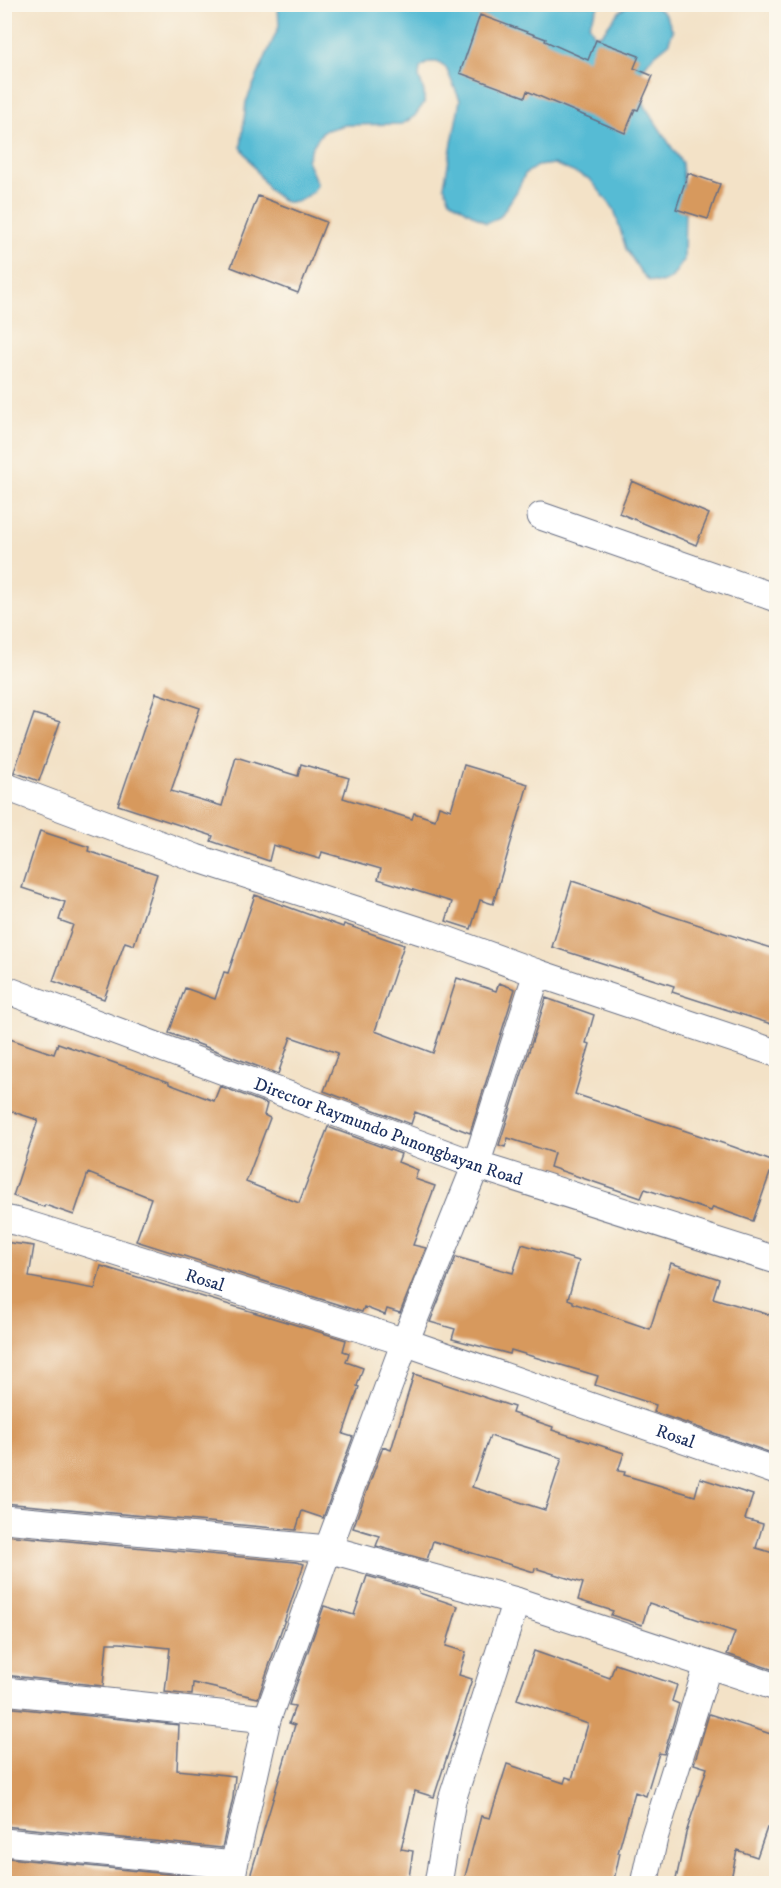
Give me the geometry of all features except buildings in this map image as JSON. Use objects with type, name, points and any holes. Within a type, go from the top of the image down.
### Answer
[{"type":"street","points":[[541,516],[777,598]]},
{"type":"street","points":[[4,786],[196,858],[430,934],[537,973],[777,1053]]},
{"type":"street","points":[[4,1842],[233,1874],[267,1719],[405,1342],[476,1165],[537,973]]},
{"type":"street","name":"Director Raymundo Punongbayan Road","points":[[4,989],[476,1165],[777,1260]]},
{"type":"street","name":"Rosal","points":[[4,1219],[405,1342],[777,1471]]},
{"type":"street","points":[[4,1519],[328,1549],[516,1602],[777,1687]]},
{"type":"street","points":[[438,1884],[452,1800],[516,1602]]},
{"type":"street","points":[[644,1884],[654,1838],[708,1665]]},
{"type":"street","points":[[4,1692],[267,1719]]},
{"type":"water","points":[[631,4],[658,8],[668,19],[673,31],[668,44],[652,57],[637,76],[636,85],[646,108],[682,163],[685,203],[684,260],[671,279],[661,283],[649,281],[626,249],[614,209],[590,179],[554,164],[537,166],[525,174],[500,217],[486,223],[450,200],[444,186],[460,100],[446,68],[437,62],[429,62],[420,68],[419,77],[424,92],[424,103],[414,117],[402,124],[345,125],[323,131],[312,147],[307,160],[317,184],[313,192],[297,202],[285,202],[269,190],[241,147],[246,102],[279,26],[278,5],[599,5],[589,24],[594,34],[600,35],[621,10]]}]
